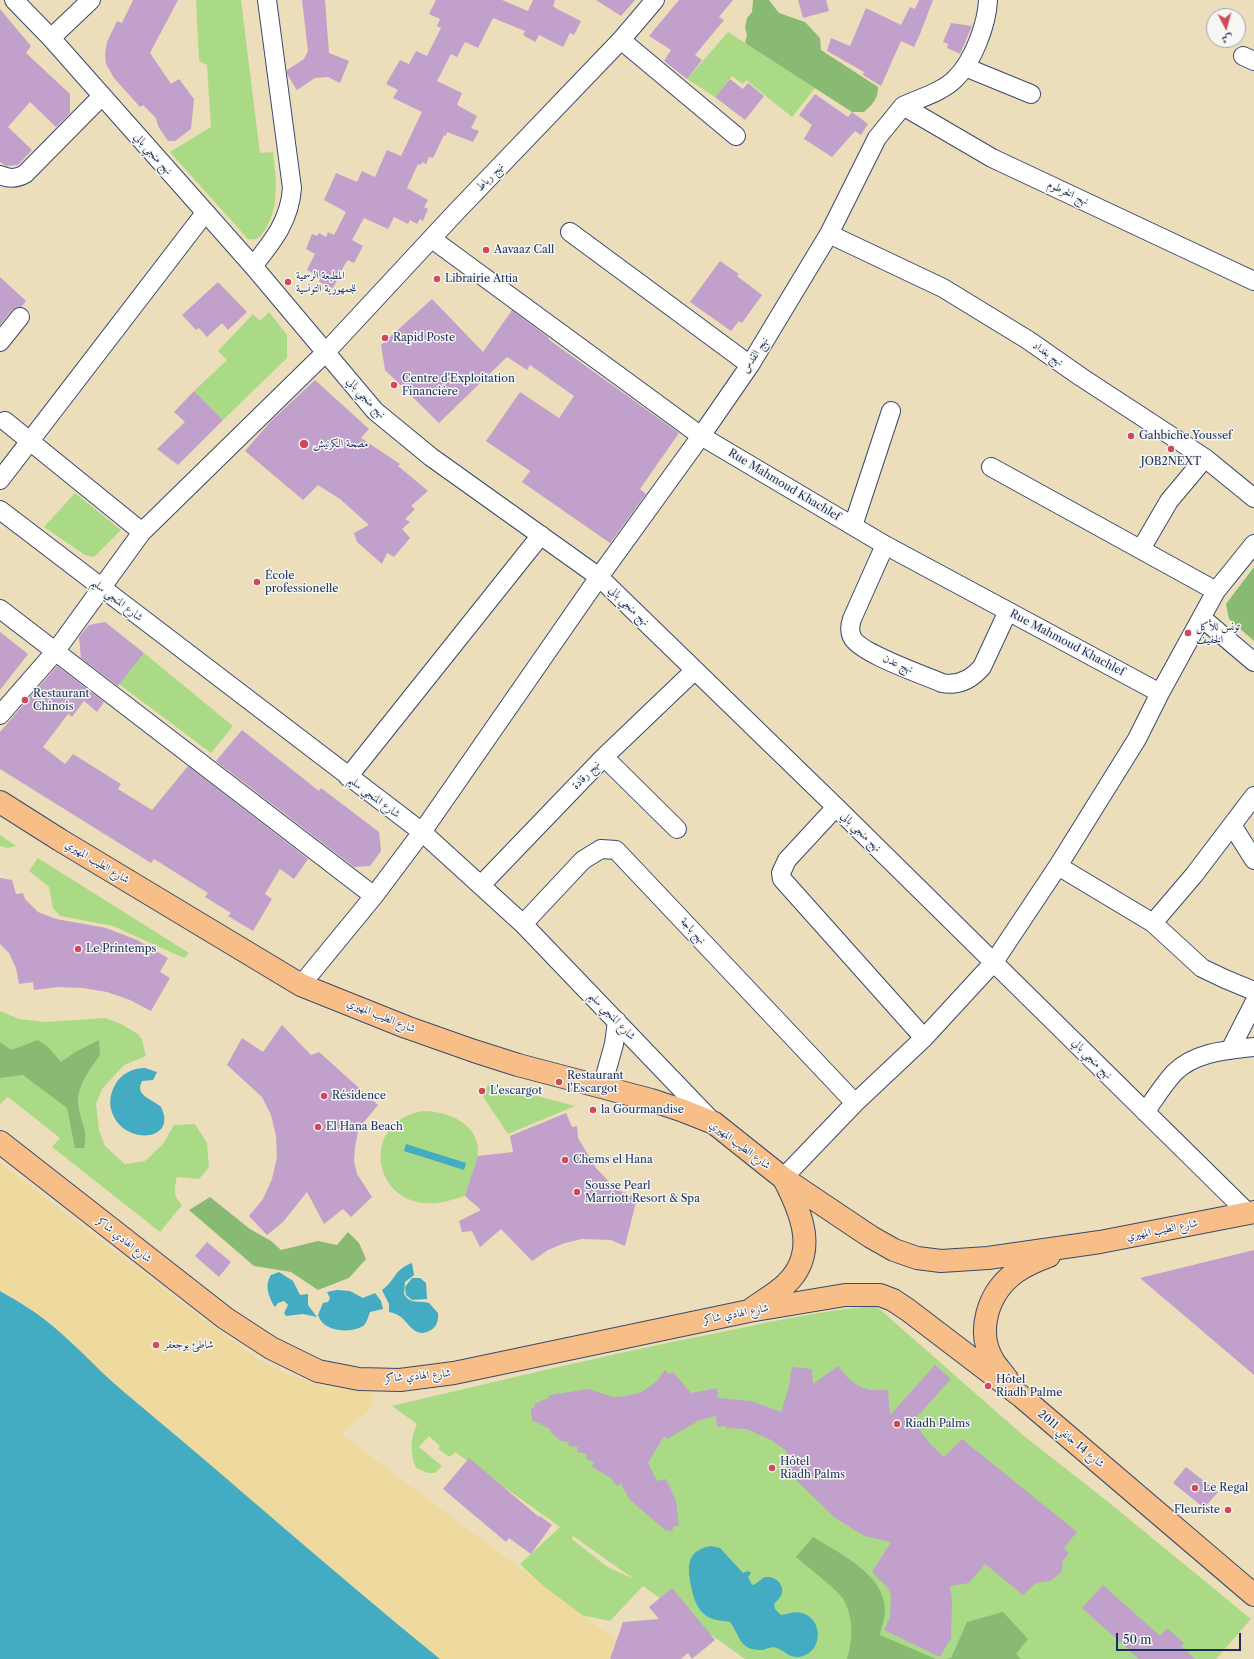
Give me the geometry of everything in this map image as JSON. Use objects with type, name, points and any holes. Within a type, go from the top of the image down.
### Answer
[{"type":"main road","name":"شارع الطيب المهيري","points":[[0,802],[60,840],[302,985],[406,1027],[474,1051],[518,1065],[681,1110],[714,1123],[783,1178],[871,1237],[894,1250],[917,1258],[964,1260],[1070,1247],[1251,1213]]},
{"type":"main road","name":"شارع الهادي شاكر","points":[[0,1142],[225,1318],[271,1348],[318,1370],[359,1379],[400,1380],[454,1373],[749,1311],[845,1295],[880,1295]]},
{"type":"main road","points":[[749,1311],[786,1284],[797,1271],[802,1258],[805,1231],[802,1217],[783,1178]]},
{"type":"main road","points":[[1022,1397],[994,1361],[987,1346],[985,1328],[986,1314],[1001,1286],[1016,1272],[1036,1261],[1070,1247]]},
{"type":"main road","name":"شارع 14 جانفي 2011","points":[[880,1295],[893,1300],[908,1310],[1022,1397],[1254,1595]]},
{"type":"street","name":"نهج منجي بالي","points":[[14,0],[51,38],[253,266],[325,353],[375,410],[431,457],[599,577],[836,807],[1145,1112],[1251,1213]]},
{"type":"street","points":[[51,38],[91,0]]},
{"type":"street","points":[[253,266],[274,240],[282,226],[288,213],[292,194],[267,0]]},
{"type":"street","name":"نهج رباط","points":[[0,715],[55,652],[142,532],[325,353],[621,40],[655,0]]},
{"type":"street","points":[[903,106],[937,92],[955,80],[965,67],[981,35],[988,0]]},
{"type":"street","points":[[621,40],[736,136]]},
{"type":"street","points":[[965,67],[1031,94]]},
{"type":"street","points":[[0,175],[9,179],[18,178],[25,174],[102,96]]},
{"type":"street","name":"نهج القدس","points":[[302,985],[374,896],[422,832],[599,577],[701,436],[750,365],[828,234],[877,138],[890,119],[903,106]]},
{"type":"street","name":"نهج الخرطوم","points":[[903,106],[992,158],[1254,281]]},
{"type":"street","points":[[0,480],[205,213]]},
{"type":"street","points":[[570,232],[750,365]]},
{"type":"street","name":"نهج بغداد","points":[[828,234],[943,288],[1028,340],[1081,377],[1206,458],[1254,498]]},
{"type":"street","name":"Rue Mahmoud Khachlef","points":[[432,239],[701,436],[885,545],[1160,693]]},
{"type":"street","points":[[0,342],[20,316]]},
{"type":"street","points":[[853,526],[891,411]]},
{"type":"street","points":[[5,421],[142,532]]},
{"type":"street","points":[[1140,549],[1169,501],[1206,458]]},
{"type":"street","points":[[991,467],[1216,591]]},
{"type":"street","name":"شارع المنجي سليم","points":[[0,510],[422,832],[523,924],[714,1123]]},
{"type":"street","points":[[348,777],[541,535]]},
{"type":"street","points":[[783,1178],[855,1103],[924,1038],[994,962],[1058,866],[1137,739],[1160,693],[1216,591],[1254,544]]},
{"type":"street","name":"نهج عدن","points":[[885,545],[852,619],[850,629],[852,638],[865,650],[942,682],[951,684],[961,683],[976,674],[982,667],[1008,611]]},
{"type":"street","points":[[0,609],[374,896]]},
{"type":"street","points":[[1202,618],[1254,662]]},
{"type":"street","name":"نهج رقادة","points":[[481,885],[604,757],[695,670]]},
{"type":"street","points":[[604,757],[677,829]]},
{"type":"street","points":[[1153,924],[1194,875],[1254,796]]},
{"type":"street","points":[[836,807],[787,860],[781,873],[782,879],[924,1038]]},
{"type":"street","points":[[1232,825],[1254,860]]},
{"type":"street","name":"نهج باجة","points":[[523,924],[583,860],[601,849],[616,850],[855,1103]]},
{"type":"street","points":[[1058,866],[1153,924],[1202,968],[1254,992]]},
{"type":"street","points":[[1230,1050],[1254,1003]]},
{"type":"street","points":[[602,1087],[614,1044],[617,1021]]},
{"type":"street","points":[[1145,1112],[1174,1073],[1190,1061],[1230,1050],[1254,1047]]},
{"type":"green space","points":[[196,0],[241,0],[260,153],[273,152],[276,182],[275,202],[270,221],[265,230],[256,239],[248,239],[170,152],[211,127],[207,65],[199,61]]},
{"type":"green space","points":[[753,0],[769,0],[779,13],[805,22],[820,38],[821,50],[878,87],[876,98],[872,104],[864,112],[852,112],[745,43],[747,35],[745,27],[747,18],[752,12]]},
{"type":"green space","points":[[728,32],[815,88],[792,117],[746,80],[743,84],[732,76],[715,97],[687,79]]},
{"type":"green space","points":[[269,312],[287,335],[287,358],[223,420],[194,391],[227,360],[218,351],[253,314],[260,321]]},
{"type":"green space","points":[[75,493],[121,530],[94,557],[85,555],[44,527]]},
{"type":"green space","points":[[1254,567],[1254,641],[1229,619],[1226,604]]},
{"type":"green space","points":[[144,653],[233,726],[211,753],[119,684]]},
{"type":"green space","points":[[0,835],[16,846],[7,848],[0,846]]},
{"type":"green space","points":[[38,858],[189,953],[184,958],[113,926],[60,916],[53,908],[49,887],[29,871]]},
{"type":"green space","points":[[0,1011],[19,1019],[46,1022],[105,1018],[123,1025],[138,1034],[142,1040],[146,1056],[124,1065],[102,1089],[96,1104],[99,1130],[105,1146],[125,1164],[145,1161],[163,1144],[174,1125],[195,1124],[207,1143],[209,1167],[199,1179],[177,1177],[175,1192],[182,1205],[160,1232],[52,1147],[60,1138],[8,1097],[0,1104]]},
{"type":"green space","points":[[38,1040],[49,1048],[61,1062],[75,1052],[99,1040],[100,1055],[85,1077],[78,1096],[79,1108],[85,1130],[84,1148],[75,1148],[67,1108],[23,1075],[0,1078],[0,1042],[11,1050]]},
{"type":"green space","points":[[489,1083],[575,1106],[508,1134],[482,1095]]},
{"type":"green space","points":[[423,1111],[442,1114],[461,1121],[474,1135],[477,1144],[478,1159],[465,1196],[439,1203],[423,1203],[405,1197],[392,1187],[384,1173],[381,1158],[383,1142],[391,1128],[404,1117]]},
{"type":"green space","points":[[210,1197],[250,1229],[271,1241],[281,1250],[318,1241],[337,1245],[348,1232],[359,1243],[366,1259],[349,1278],[318,1290],[291,1272],[254,1266],[189,1210]]},
{"type":"green space","name":"Hôtel Riadh Palms","points":[[876,1306],[1024,1436],[1107,1501],[1251,1619],[1216,1659],[745,1659],[643,1586],[610,1621],[571,1613],[520,1564],[560,1527],[455,1452],[450,1457],[438,1449],[440,1446],[429,1436],[419,1447],[442,1466],[435,1473],[428,1473],[416,1468],[412,1452],[412,1441],[417,1424],[392,1406],[552,1368],[672,1342],[794,1317]],"holes":[[[573,1536],[635,1580],[606,1566],[572,1539]]]},
{"type":"green space","points":[[813,1537],[859,1566],[878,1586],[883,1598],[885,1611],[880,1635],[936,1659],[847,1659],[851,1636],[851,1621],[847,1606],[840,1595],[829,1584],[796,1557]]},
{"type":"green space","points":[[1003,1612],[1028,1639],[1016,1654],[1021,1659],[945,1659],[951,1658],[967,1622]]},
{"type":"sand","points":[[0,1163],[216,1329],[261,1361],[289,1375],[329,1387],[372,1393],[373,1407],[341,1434],[641,1659],[440,1659],[269,1517],[118,1387],[55,1328],[32,1310],[0,1291]]},
{"type":"water","points":[[145,1068],[157,1072],[153,1080],[142,1081],[140,1090],[142,1094],[161,1107],[164,1119],[162,1128],[155,1133],[146,1135],[136,1134],[125,1129],[116,1121],[110,1103],[112,1091],[120,1078],[131,1070]]},
{"type":"water","points":[[406,1144],[466,1163],[464,1170],[404,1151]]},
{"type":"water","points":[[412,1263],[414,1275],[405,1282],[404,1294],[409,1300],[429,1303],[438,1313],[437,1324],[430,1331],[423,1333],[414,1330],[400,1316],[389,1312],[389,1304],[382,1290],[401,1269]]},
{"type":"water","points":[[279,1272],[293,1281],[300,1295],[308,1294],[308,1305],[317,1317],[303,1314],[286,1316],[284,1313],[288,1305],[284,1301],[278,1303],[275,1307],[269,1296],[268,1283],[271,1275]]},
{"type":"water","points":[[412,1278],[420,1278],[426,1283],[427,1299],[412,1300],[406,1295],[405,1287]]},
{"type":"water","points":[[337,1290],[350,1291],[363,1298],[375,1293],[381,1301],[383,1309],[370,1312],[366,1323],[358,1329],[344,1331],[331,1328],[321,1321],[318,1315],[323,1303],[328,1302],[330,1298],[327,1292]]},
{"type":"water","points":[[0,1291],[49,1323],[124,1392],[360,1593],[440,1659],[0,1659]]},
{"type":"water","points":[[711,1546],[720,1548],[743,1573],[748,1571],[751,1573],[748,1577],[752,1585],[766,1577],[776,1579],[778,1581],[782,1587],[782,1593],[774,1604],[775,1609],[781,1615],[800,1612],[814,1622],[817,1629],[818,1636],[816,1644],[807,1655],[796,1657],[775,1647],[762,1650],[754,1650],[749,1648],[741,1641],[730,1622],[713,1619],[701,1611],[693,1594],[689,1565],[690,1560],[697,1551]]},
{"type":"building","points":[[133,0],[178,0],[150,53],[171,84],[179,79],[194,99],[191,129],[175,141],[168,141],[158,126],[156,118],[143,105],[140,107],[114,78],[106,64],[105,54],[107,42],[117,21],[122,23]]},
{"type":"building","points":[[302,0],[325,0],[329,53],[349,61],[340,83],[328,77],[315,78],[297,90],[287,74],[287,70],[304,59],[308,51]]},
{"type":"building","points":[[436,0],[502,0],[528,11],[533,0],[555,0],[553,6],[581,21],[574,35],[570,33],[563,47],[539,35],[535,42],[523,35],[525,31],[493,18],[478,48],[465,42],[457,57],[451,54],[437,81],[462,93],[457,105],[477,116],[471,128],[479,131],[473,142],[447,132],[446,136],[444,135],[433,158],[429,157],[426,164],[422,162],[421,165],[418,164],[407,188],[428,200],[424,207],[428,209],[423,221],[420,219],[417,224],[410,220],[408,224],[394,217],[388,229],[364,218],[352,240],[363,246],[354,263],[348,260],[345,264],[333,288],[319,282],[321,277],[307,270],[315,254],[306,249],[312,234],[317,236],[319,233],[326,237],[328,232],[334,235],[346,212],[324,200],[336,173],[357,182],[362,171],[375,177],[387,150],[401,156],[422,112],[393,98],[398,90],[386,84],[400,60],[409,64],[416,51],[427,56],[441,28],[437,26],[440,19],[429,14]]},
{"type":"building","points":[[596,0],[635,0],[621,16]]},
{"type":"building","points":[[679,0],[733,0],[719,17],[724,20],[695,55],[702,60],[687,79],[664,61],[671,50],[649,36]]},
{"type":"building","points":[[798,0],[826,0],[829,11],[803,18]]},
{"type":"building","points":[[919,0],[933,0],[920,34],[914,47],[901,41],[881,86],[863,75],[864,72],[827,51],[831,38],[850,46],[866,8],[901,25],[910,7],[915,9]]},
{"type":"building","points":[[0,9],[31,46],[26,53],[70,94],[70,113],[56,127],[30,102],[8,127],[32,150],[18,165],[6,166],[0,162]]},
{"type":"building","points":[[951,23],[972,26],[960,54],[947,48],[948,44],[943,42]]},
{"type":"building","points":[[730,79],[743,89],[748,83],[764,96],[745,120],[715,97]]},
{"type":"building","points":[[815,94],[848,117],[852,112],[868,124],[861,135],[855,131],[832,157],[804,139],[812,125],[799,115]]},
{"type":"building","points":[[720,261],[739,274],[737,276],[762,295],[742,323],[739,321],[731,331],[690,302]]},
{"type":"building","points":[[0,277],[26,301],[21,307],[12,310],[0,325]]},
{"type":"building","points":[[218,282],[247,312],[228,330],[222,323],[207,337],[199,328],[196,330],[182,315]]},
{"type":"building","points":[[432,299],[483,352],[512,310],[549,338],[548,339],[679,433],[640,489],[646,494],[610,543],[522,482],[530,471],[486,441],[520,392],[559,418],[574,396],[530,365],[527,370],[507,357],[439,423],[385,370],[381,345]]},
{"type":"building","points":[[315,380],[369,429],[361,438],[400,464],[398,466],[428,491],[411,506],[415,509],[405,519],[410,522],[402,529],[410,538],[394,557],[387,553],[382,564],[357,542],[354,533],[369,525],[340,499],[318,485],[303,500],[245,451],[272,420]]},
{"type":"building","points":[[194,391],[223,420],[178,465],[157,449],[185,422],[174,412]]},
{"type":"building","points":[[105,622],[144,653],[118,686],[81,658],[79,637],[89,625]]},
{"type":"building","points":[[0,632],[28,654],[0,690]]},
{"type":"building","points":[[57,666],[104,702],[97,712],[84,701],[72,717],[68,714],[43,747],[65,764],[73,754],[121,784],[118,789],[152,810],[188,766],[308,859],[294,879],[280,869],[265,894],[272,899],[253,931],[228,916],[231,913],[205,897],[208,893],[154,859],[151,863],[0,769],[0,732]]},
{"type":"building","points":[[242,730],[319,791],[321,788],[379,832],[381,851],[370,866],[354,867],[216,761]]},
{"type":"building","name":"Le Printemps","points":[[0,878],[12,880],[16,894],[23,893],[25,899],[38,912],[56,919],[106,928],[137,940],[168,958],[160,972],[170,978],[151,1011],[130,1000],[107,992],[83,988],[58,987],[34,990],[33,982],[19,984],[16,968],[9,953],[0,944]]},
{"type":"building","name":"El Hana Beach","points":[[282,1025],[311,1055],[319,1052],[378,1105],[358,1132],[354,1161],[357,1174],[372,1197],[351,1217],[343,1209],[324,1224],[307,1192],[283,1222],[267,1235],[249,1216],[263,1199],[272,1179],[277,1157],[276,1136],[271,1115],[262,1097],[227,1065],[242,1038],[263,1052]]},
{"type":"building","name":"Sousse Pearl Marriott Resort & Spa","points":[[566,1113],[572,1127],[577,1126],[578,1138],[596,1168],[616,1189],[637,1198],[625,1246],[611,1240],[582,1239],[565,1243],[548,1250],[532,1261],[501,1229],[480,1247],[472,1231],[462,1232],[459,1221],[481,1210],[465,1196],[478,1156],[513,1152],[510,1136]]},
{"type":"building","points":[[207,1242],[231,1262],[219,1277],[195,1256]]},
{"type":"building","points":[[1254,1250],[1254,1375],[1140,1278]]},
{"type":"building","points":[[935,1365],[951,1379],[913,1421],[931,1445],[944,1457],[962,1439],[1077,1532],[1064,1548],[1069,1553],[1063,1560],[1062,1571],[1050,1581],[1036,1583],[1023,1595],[985,1564],[969,1583],[950,1586],[952,1601],[951,1638],[940,1657],[884,1630],[890,1618],[891,1596],[888,1588],[872,1572],[891,1542],[864,1536],[834,1517],[792,1476],[782,1457],[788,1452],[771,1440],[746,1429],[726,1428],[726,1426],[717,1427],[716,1416],[700,1420],[667,1439],[664,1436],[648,1463],[657,1481],[666,1479],[676,1501],[679,1526],[674,1526],[672,1531],[665,1530],[629,1499],[621,1484],[617,1486],[611,1478],[592,1467],[594,1462],[586,1459],[587,1454],[577,1452],[578,1447],[568,1446],[569,1442],[561,1441],[550,1432],[550,1429],[532,1420],[531,1408],[535,1407],[534,1404],[548,1398],[549,1395],[589,1389],[613,1397],[627,1396],[642,1392],[656,1382],[665,1370],[669,1374],[673,1372],[691,1393],[717,1388],[718,1398],[751,1401],[781,1412],[788,1390],[792,1367],[812,1369],[813,1384],[838,1366],[848,1378],[859,1386],[870,1390],[888,1390],[890,1415]]},
{"type":"building","points":[[469,1458],[539,1517],[540,1516],[552,1525],[531,1554],[509,1538],[506,1542],[443,1489]]},
{"type":"building","name":"Le Regal","points":[[1186,1467],[1218,1492],[1204,1508],[1173,1483]]},
{"type":"building","points":[[1103,1585],[1160,1636],[1167,1628],[1184,1643],[1181,1646],[1195,1659],[1139,1659],[1082,1608]]},
{"type":"building","points":[[672,1588],[715,1640],[692,1659],[688,1653],[681,1659],[610,1659],[623,1622],[659,1619],[649,1607]]},
{"type":"place","name":"Aavaaz Call","points":[[486,250]]},
{"type":"place","name":"Librairie Attia","points":[[437,279]]},
{"type":"place","name":"المطبعة الرسمية للجمهورية التونسية","points":[[288,282]]},
{"type":"place","name":"Rapid Poste","points":[[385,338]]},
{"type":"place","name":"Centre d'Exploitation Financière","points":[[394,385]]},
{"type":"place","name":"Gahbiche Youssef","points":[[1131,436]]},
{"type":"place","name":"مصحة الكرنيش","points":[[304,444]]},
{"type":"place","name":"JOB2NEXT","points":[[1171,449]]},
{"type":"place","name":"École professionelle","points":[[257,582]]},
{"type":"place","name":"تونس للأكل الخفيف","points":[[1188,633]]},
{"type":"place","name":"Restaurant Chinois","points":[[25,700]]},
{"type":"place","name":"Le Printemps","points":[[78,949]]},
{"type":"place","name":"Restaurant l'Escargot","points":[[559,1082]]},
{"type":"place","name":"L'escargot","points":[[482,1091]]},
{"type":"place","name":"Résidence","points":[[324,1096]]},
{"type":"place","name":"la Gourmandise","points":[[593,1110]]},
{"type":"place","name":"El Hana Beach","points":[[318,1127]]},
{"type":"place","name":"Chems el Hana","points":[[565,1160]]},
{"type":"place","name":"Sousse Pearl Marriott Resort & Spa","points":[[577,1192]]},
{"type":"place","name":"شاطئ بوجعفر","points":[[156,1345]]},
{"type":"place","name":"Hôtel Riadh Palme","points":[[988,1386]]},
{"type":"place","name":"Riadh Palms","points":[[897,1424]]},
{"type":"place","name":"Hôtel Riadh Palms","points":[[772,1468]]},
{"type":"place","name":"Le Regal","points":[[1195,1488]]},
{"type":"place","name":"Fleuriste","points":[[1228,1510]]}]
